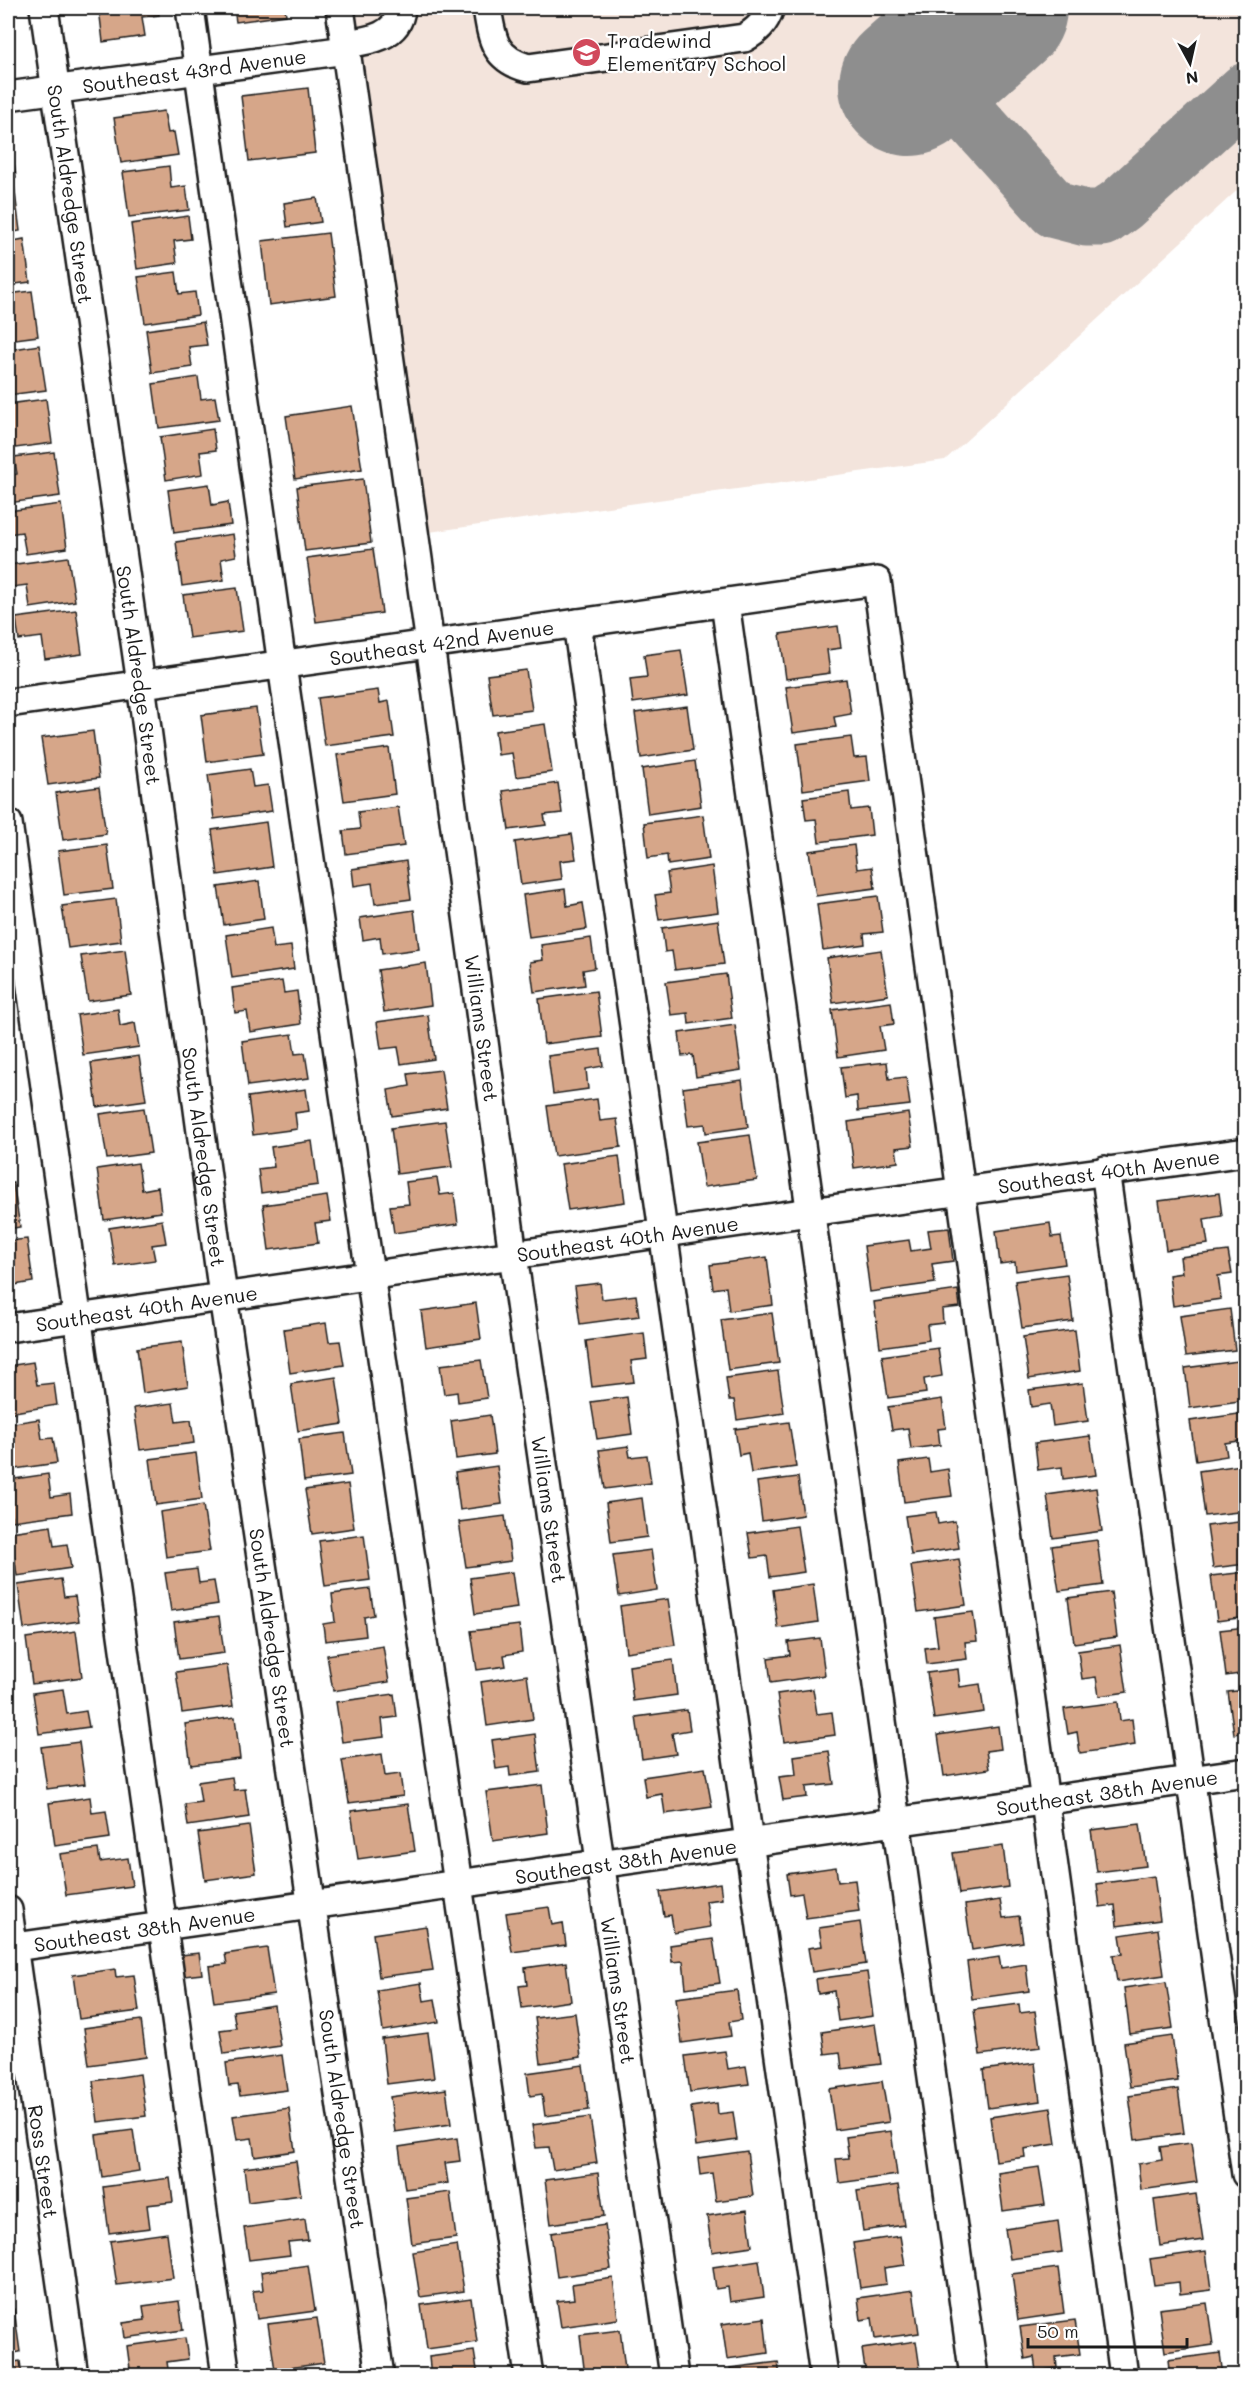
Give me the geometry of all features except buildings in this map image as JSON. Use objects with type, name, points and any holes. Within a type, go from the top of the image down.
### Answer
[{"type":"street","name":"South Aldredge Street","points":[[44,8],[141,684],[223,1296],[380,2376]]},
{"type":"street","points":[[190,8],[282,665],[529,2376]]},
{"type":"street","points":[[340,8],[345,47]]},
{"type":"street","name":"Southeast 43rd Avenue","points":[[8,96],[199,71],[345,47],[373,40],[387,33],[397,22],[401,8]]},
{"type":"street","points":[[487,8],[492,40],[512,64],[528,68],[744,38],[757,31],[767,17],[770,8]]},
{"type":"street","name":"Williams Street","points":[[345,47],[430,644],[513,1255],[674,2376]]},
{"type":"street","name":"Southeast 42nd Avenue","points":[[8,703],[877,581],[960,1192]]},
{"type":"street","points":[[725,603],[974,2376]]},
{"type":"street","points":[[577,623],[662,1233],[752,1845],[824,2376]]},
{"type":"street","points":[[8,823],[165,1927],[226,2376]]},
{"type":"street","name":"Southeast 40th Avenue","points":[[8,1328],[662,1233],[1245,1152]]},
{"type":"street","points":[[1105,1170],[1245,2174]]},
{"type":"street","points":[[960,1192],[1124,2376]]},
{"type":"street","name":"Southeast 38th Avenue","points":[[10,1947],[752,1845],[1245,1772]]},
{"type":"street","name":"Ross Street","points":[[8,1910],[10,1947],[74,2376]]},
{"type":"shaded area","points":[[356,8],[1245,8],[1245,183],[945,460],[429,532]]},
{"type":"taxiway","points":[[928,69],[1055,210],[1086,218],[1103,218],[1121,205],[1246,91]]},
{"type":"runway","points":[[910,85],[996,8]]},
{"type":"place","name":"Tradewind Elementary School","points":[[586,52]]}]
